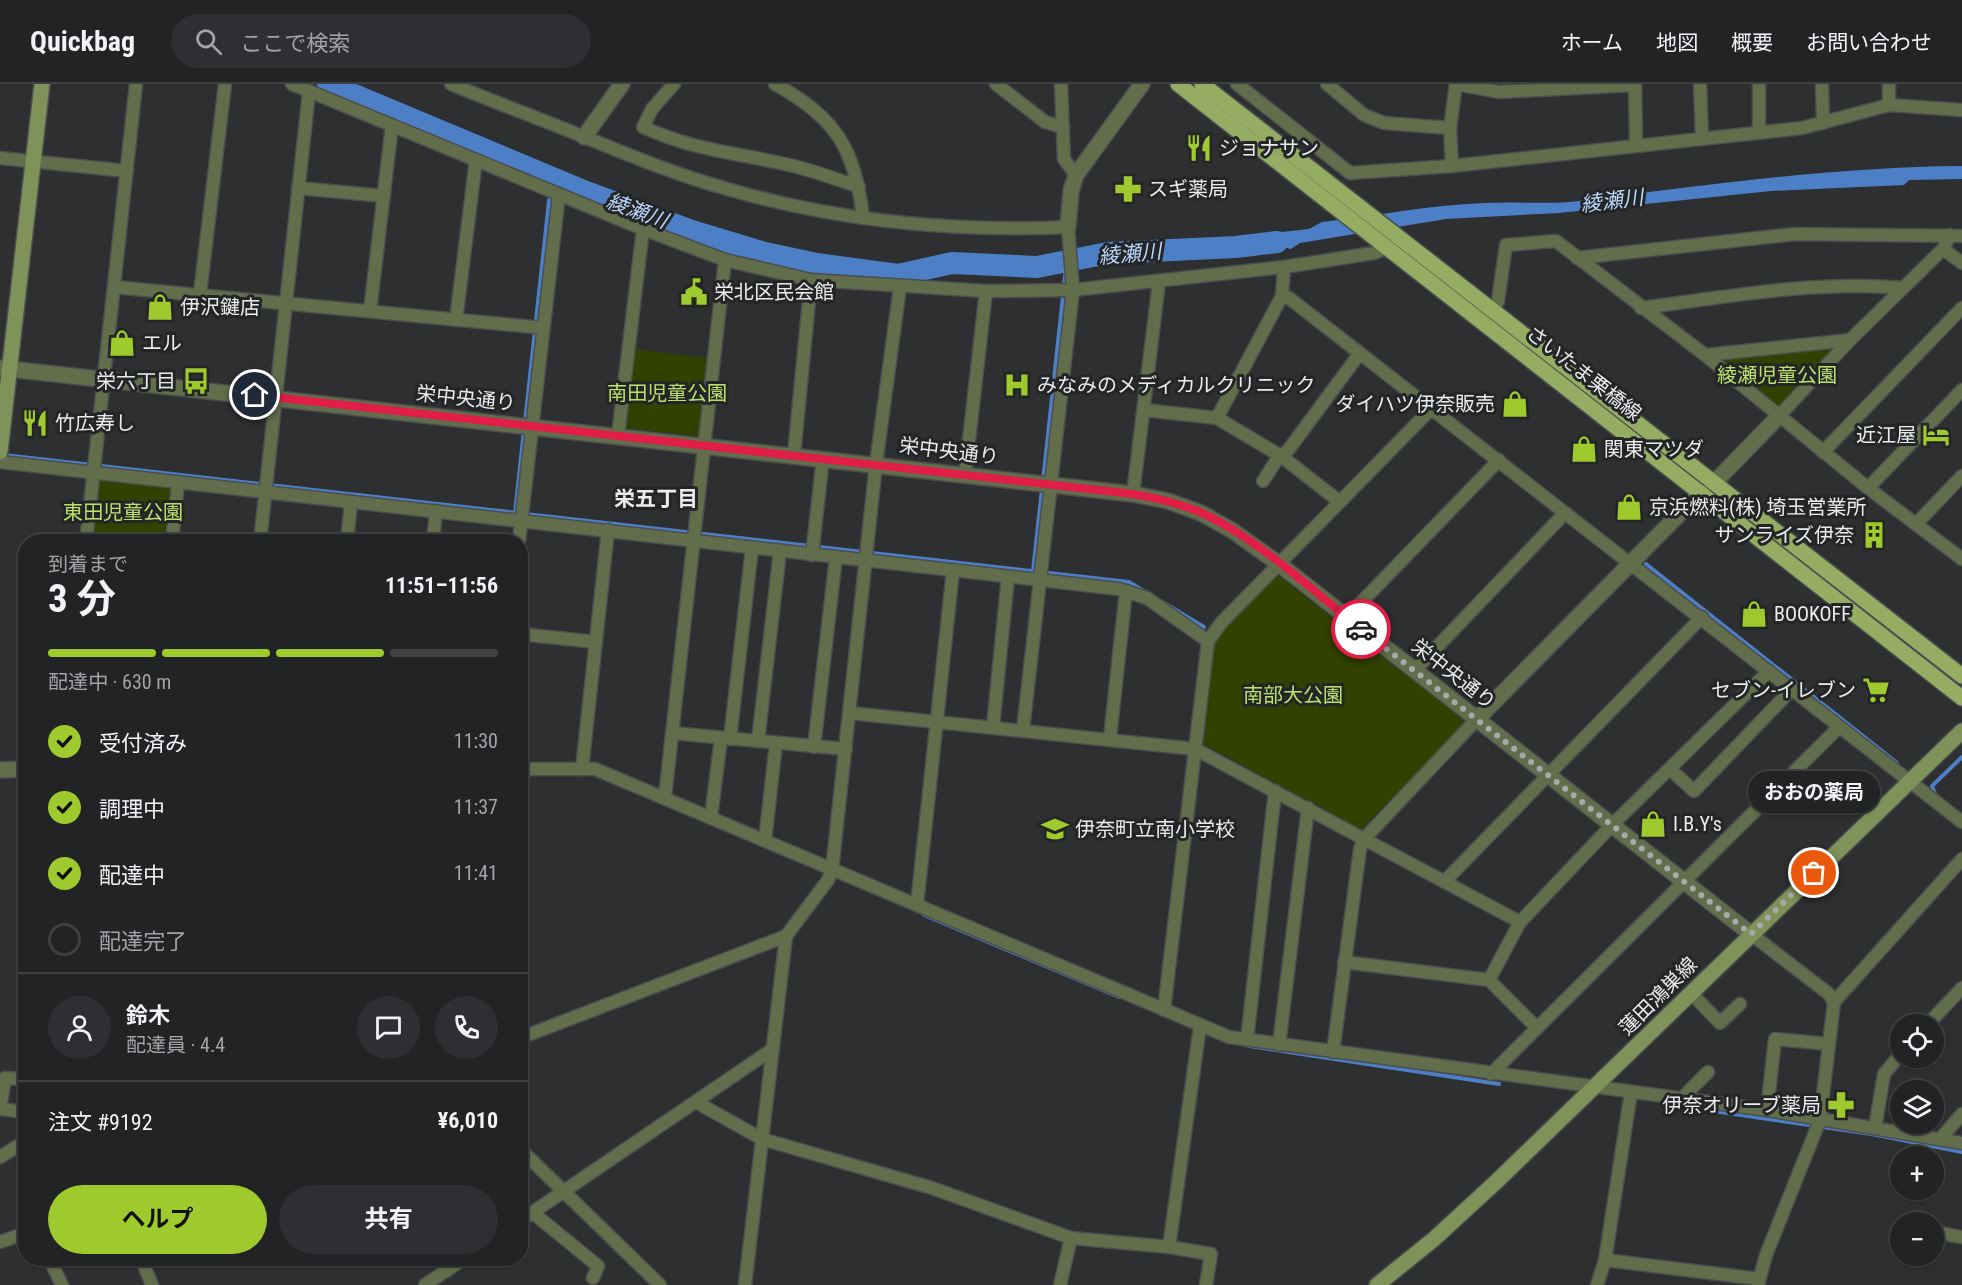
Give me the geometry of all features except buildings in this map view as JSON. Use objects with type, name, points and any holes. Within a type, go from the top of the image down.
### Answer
[{"type":"main road","points":[[0,452],[4,368],[42,84]]},
{"type":"main road","name":"さいたま栗橋線","points":[[1178,84],[1341,210],[1493,310],[1962,698]]},
{"type":"main road","name":"さいたま栗橋線","points":[[1202,84],[1360,207],[1390,242],[1707,488],[1962,676]]},
{"type":"main road","name":"蓮田鴻巣線","points":[[1377,1285],[1434,1239],[1594,1089],[1962,731]]},
{"type":"street","points":[[87,534],[136,84]]},
{"type":"street","points":[[200,294],[225,84]]},
{"type":"street","points":[[292,84],[643,229],[725,260],[811,280],[986,291],[1073,290],[1284,267],[1374,253],[1390,242]]},
{"type":"street","points":[[451,84],[641,161],[732,191],[863,218],[1069,234]]},
{"type":"street","points":[[584,137],[622,84]]},
{"type":"street","points":[[674,84],[652,109],[643,127],[672,141],[704,150],[789,165],[859,187]]},
{"type":"street","points":[[775,84],[802,99],[822,115],[842,139],[859,187],[863,218]]},
{"type":"street","points":[[996,84],[1045,122],[1063,128]]},
{"type":"street","points":[[1061,84],[1064,159],[1076,175]]},
{"type":"street","points":[[1023,730],[1073,290],[1069,234],[1071,191],[1076,175],[1142,84]]},
{"type":"street","points":[[1237,84],[1350,173],[1452,166],[1759,132],[1823,123],[1889,105],[1962,110]]},
{"type":"street","points":[[1327,84],[1364,115],[1384,123],[1450,128]]},
{"type":"street","points":[[1452,166],[1450,128],[1456,84],[1499,92],[1635,85],[1636,144]]},
{"type":"street","points":[[1700,84],[1701,137]]},
{"type":"street","points":[[1759,84],[1759,132]]},
{"type":"street","points":[[1822,84],[1823,123]]},
{"type":"street","points":[[1888,84],[1889,105]]},
{"type":"street","points":[[261,534],[309,92]]},
{"type":"street","points":[[370,311],[392,125]]},
{"type":"street","points":[[0,159],[127,171]]},
{"type":"street","points":[[456,320],[476,160]]},
{"type":"street","points":[[298,188],[384,196]]},
{"type":"street","points":[[520,534],[559,194]]},
{"type":"street","points":[[618,436],[643,229]]},
{"type":"street","points":[[1576,258],[1795,234],[1956,236]]},
{"type":"street","points":[[1333,1052],[1360,849],[1364,840],[1477,719],[1779,416],[1850,340],[1956,236]]},
{"type":"street","points":[[1493,310],[1498,301],[1506,245],[1556,241],[1705,355],[1868,488],[1961,556]]},
{"type":"street","points":[[1943,249],[1962,263]]},
{"type":"street","points":[[665,797],[725,260]]},
{"type":"street","points":[[1217,418],[1282,296],[1284,267]]},
{"type":"street","points":[[794,455],[811,280]]},
{"type":"street","points":[[1133,494],[1159,282]]},
{"type":"street","points":[[1641,308],[1774,291],[1870,285],[1903,288]]},
{"type":"street","points":[[114,287],[544,328]]},
{"type":"street","points":[[745,1285],[786,936],[832,870],[876,464],[900,287]]},
{"type":"street","points":[[965,475],[986,291]]},
{"type":"street","points":[[1282,296],[1289,298],[1430,410],[1499,460],[1702,617],[1962,822]]},
{"type":"street","points":[[1823,452],[1962,308]]},
{"type":"street","points":[[1705,355],[1850,340]]},
{"type":"street","points":[[1263,481],[1276,460],[1360,353]]},
{"type":"street","name":"栄中央通り","points":[[4,368],[876,464],[1133,494],[1168,501],[1202,513],[1233,531],[1279,564],[1751,934]]},
{"type":"street","points":[[1868,488],[1962,390]]},
{"type":"street","points":[[1144,410],[1217,418],[1281,456],[1340,502]]},
{"type":"street","points":[[1164,1010],[1208,641],[1221,623],[1430,410]]},
{"type":"street","points":[[812,555],[823,458]]},
{"type":"street","points":[[1347,617],[1499,460]]},
{"type":"street","points":[[0,462],[608,530],[693,542],[953,570],[1129,592],[1147,598],[1208,641]]},
{"type":"street","points":[[1916,524],[1962,476]]},
{"type":"street","points":[[173,534],[178,483]]},
{"type":"street","points":[[347,534],[351,502]]},
{"type":"street","points":[[434,534],[436,511]]},
{"type":"street","points":[[1415,670],[1565,513]]},
{"type":"street","points":[[582,769],[608,530]]},
{"type":"street","points":[[711,817],[726,738],[752,548]]},
{"type":"street","points":[[758,741],[780,551]]},
{"type":"street","points":[[814,747],[836,557]]},
{"type":"street","points":[[917,905],[953,570]]},
{"type":"street","points":[[993,727],[1008,577]]},
{"type":"street","points":[[1110,738],[1125,600],[1129,592]]},
{"type":"street","points":[[1444,882],[1702,617]]},
{"type":"street","points":[[528,635],[596,642]]},
{"type":"street","points":[[1489,980],[1520,922],[1613,824],[1769,671]]},
{"type":"street","points":[[1670,769],[1694,791],[1792,689]]},
{"type":"street","points":[[850,713],[1110,738],[1195,749],[1520,922]]},
{"type":"street","points":[[1491,1074],[1839,727]]},
{"type":"street","points":[[672,733],[846,749]]},
{"type":"street","points":[[765,841],[776,743]]},
{"type":"street","points":[[0,770],[18,769]]},
{"type":"street","points":[[528,769],[595,769],[1229,1037],[1594,1089],[1767,1110],[1962,1143]]},
{"type":"street","points":[[1247,1040],[1275,791]]},
{"type":"street","points":[[1279,1045],[1308,808]]},
{"type":"street","points":[[1605,1260],[1758,1282],[1766,1255],[1821,1120],[1834,1002],[1962,859]]},
{"type":"street","points":[[1751,934],[1829,994],[1834,1002]]},
{"type":"street","points":[[528,1035],[786,936]]},
{"type":"street","points":[[1344,962],[1489,980],[1537,1028]]},
{"type":"street","points":[[1937,1014],[1962,987]]},
{"type":"street","points":[[1691,993],[1720,1023],[1740,1004]]},
{"type":"street","points":[[1169,1247],[1200,1026]]},
{"type":"street","points":[[1767,1110],[1776,1039],[1829,1044]]},
{"type":"street","points":[[528,1216],[773,1049]]},
{"type":"street","points":[[1875,1128],[1884,1074],[1890,1067]]},
{"type":"street","points":[[1685,1099],[1686,1094],[1708,1072]]},
{"type":"street","points":[[18,1079],[5,1078],[0,1109],[18,1111]]},
{"type":"street","points":[[1597,1285],[1605,1260],[1631,1092]]},
{"type":"street","points":[[696,1102],[762,1139],[932,1188],[1071,1238],[1169,1247],[1211,1254],[1206,1285]]},
{"type":"street","points":[[1941,1138],[1962,1114]]},
{"type":"street","points":[[0,1157],[18,1147]]},
{"type":"street","points":[[528,1157],[660,1285]]},
{"type":"street","points":[[533,1213],[598,1266],[593,1278]]},
{"type":"street","points":[[1944,1234],[1962,1237]]},
{"type":"street","points":[[0,1242],[18,1236]]},
{"type":"street","points":[[1060,1285],[1071,1238]]},
{"type":"street","points":[[53,1266],[62,1285]]},
{"type":"street","points":[[144,1266],[152,1285]]},
{"type":"street","points":[[425,1285],[453,1266]]},
{"type":"green space","name":"綾瀬児童公園","points":[[1831,344],[1832,352],[1779,407],[1724,363],[1726,357]]},
{"type":"green space","name":"南田児童公園","points":[[634,349],[708,358],[699,436],[626,428]]},
{"type":"green space","name":"東田児童公園","points":[[98,479],[173,488],[168,534],[91,534]]},
{"type":"green space","name":"南部大公園","points":[[1276,574],[1463,719],[1463,726],[1361,829],[1200,742],[1216,636]]},
{"type":"water","points":[[1962,166],[1962,179],[1909,180],[1904,185],[1771,191],[1559,213],[1446,219],[1300,243],[1291,249],[1279,246],[1249,249],[1245,236],[1309,229],[1322,222],[1463,204],[1567,202],[1818,173]]},
{"type":"waterway","name":"綾瀬川","points":[[328,84],[581,190],[692,231],[765,253],[817,264],[898,275],[952,263],[1037,267],[1108,253],[1236,247],[1277,242]]},
{"type":"waterway","points":[[525,422],[549,201],[556,180]]},
{"type":"waterway","points":[[1043,481],[1066,268]]},
{"type":"waterway","points":[[515,513],[524,430]]},
{"type":"waterway","points":[[4,455],[1129,582],[1147,593]]},
{"type":"waterway","points":[[1033,571],[1042,489]]},
{"type":"waterway","points":[[1646,564],[1897,763]]},
{"type":"waterway","points":[[1164,603],[1204,627]]},
{"type":"waterway","points":[[1935,794],[1932,786],[1962,757]]},
{"type":"waterway","points":[[924,915],[1119,997]]},
{"type":"waterway","points":[[1249,1046],[1499,1084]]},
{"type":"waterway","points":[[1686,1107],[1872,1134],[1962,1152]]},
{"type":"way so far","points":[[1361,629],[1751,934],[1814,873]]},
{"type":"place","name":"ジョナサン","points":[[1199,148]]},
{"type":"place","name":"スギ薬局","points":[[1128,189]]},
{"type":"place","name":"栄北区民会館","points":[[694,292]]},
{"type":"place","name":"伊沢鍵店","points":[[160,307]]},
{"type":"place","name":"エル","points":[[122,343]]},
{"type":"place","name":"栄六丁目","points":[[196,381]]},
{"type":"place","name":"みなみのメディカルクリニック","points":[[1017,385]]},
{"type":"place","name":"ダイハツ伊奈販売","points":[[1515,404]]},
{"type":"place","name":"竹広寿し","points":[[35,423]]},
{"type":"place","name":"近江屋","points":[[1936,435]]},
{"type":"place","name":"関東マツダ","points":[[1584,449]]},
{"type":"place","name":"京浜燃料(株) 埼玉営業所","points":[[1629,507]]},
{"type":"place","name":"サンライズ伊奈","points":[[1874,535]]},
{"type":"place","name":"BOOKOFF","points":[[1754,614]]},
{"type":"place","name":"セブン-イレブン","points":[[1876,690]]},
{"type":"place","name":"I.B.Y's","points":[[1653,824]]},
{"type":"place","name":"伊奈町立南小学校","points":[[1055,829]]},
{"type":"place","name":"おおの薬局","points":[[1814,873]]},
{"type":"place","name":"伊奈オリーブ薬局","points":[[1841,1105]]},
{"type":"district","name":"栄五丁目","points":[[656,499]]},
{"type":"route","points":[[255,395],[876,464],[1133,494],[1168,501],[1202,513],[1233,531],[1361,629]]}]
